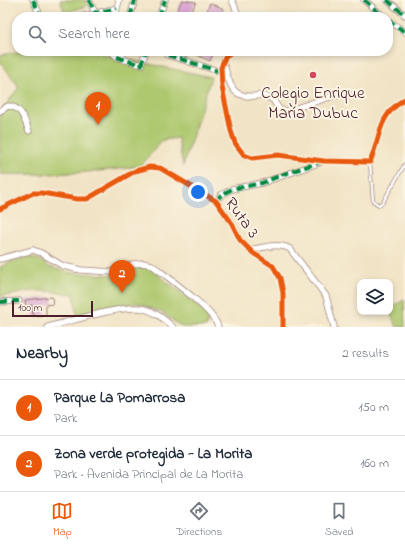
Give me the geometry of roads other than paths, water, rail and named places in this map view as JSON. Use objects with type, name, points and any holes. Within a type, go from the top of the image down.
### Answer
[{"type":"street","points":[[34,0],[39,12]]},
{"type":"street","points":[[89,0],[95,12]]},
{"type":"street","points":[[116,12],[119,0]]},
{"type":"street","points":[[131,12],[135,0]]},
{"type":"street","points":[[161,12],[165,0]]},
{"type":"street","points":[[232,0],[237,12]]},
{"type":"street","points":[[364,0],[378,12]]},
{"type":"street","points":[[387,0],[405,15]]},
{"type":"street","points":[[99,12],[117,8]]},
{"type":"street","points":[[393,24],[405,32]]},
{"type":"street","points":[[115,56],[117,58],[141,65],[144,56]]},
{"type":"street","points":[[123,56],[124,60]]},
{"type":"street","points":[[171,56],[221,72]]},
{"type":"street","points":[[226,56],[221,72],[227,116],[239,150],[244,155],[252,158],[278,155],[324,160],[370,162],[380,126],[397,104],[405,99]]},
{"type":"street","points":[[223,62],[232,88],[236,94],[246,97],[265,95],[273,99],[280,110],[292,111],[339,94],[355,96]]},
{"type":"street","points":[[0,112],[8,106],[17,108],[21,111],[29,131]]},
{"type":"street","points":[[216,201],[232,189],[262,183],[324,160]]},
{"type":"street","name":"Ruta 3","points":[[0,209],[34,193],[87,199],[124,176],[150,167],[160,168],[216,201],[231,222],[240,240],[250,250],[273,266],[280,278],[283,292],[283,327]]},
{"type":"street","points":[[250,250],[278,246],[290,249],[326,296],[334,327]]},
{"type":"street","points":[[0,259],[33,250],[63,266],[99,272],[113,272],[133,264],[148,263],[203,306],[217,321],[218,327]]},
{"type":"street","points":[[0,302],[19,301]]},
{"type":"street","points":[[48,327],[75,324],[124,309],[139,308],[153,312],[173,327]]},
{"type":"lane","points":[[370,162],[373,201],[379,205],[383,202],[405,164]]},
{"type":"place","name":"Colegio Enrique María Dubuc","points":[[313,75]]},
{"type":"place","name":"Parque La Pomarrosa","points":[[98,125]]},
{"type":"place","name":"Zona verde protegida - La Morita","points":[[122,293]]}]
